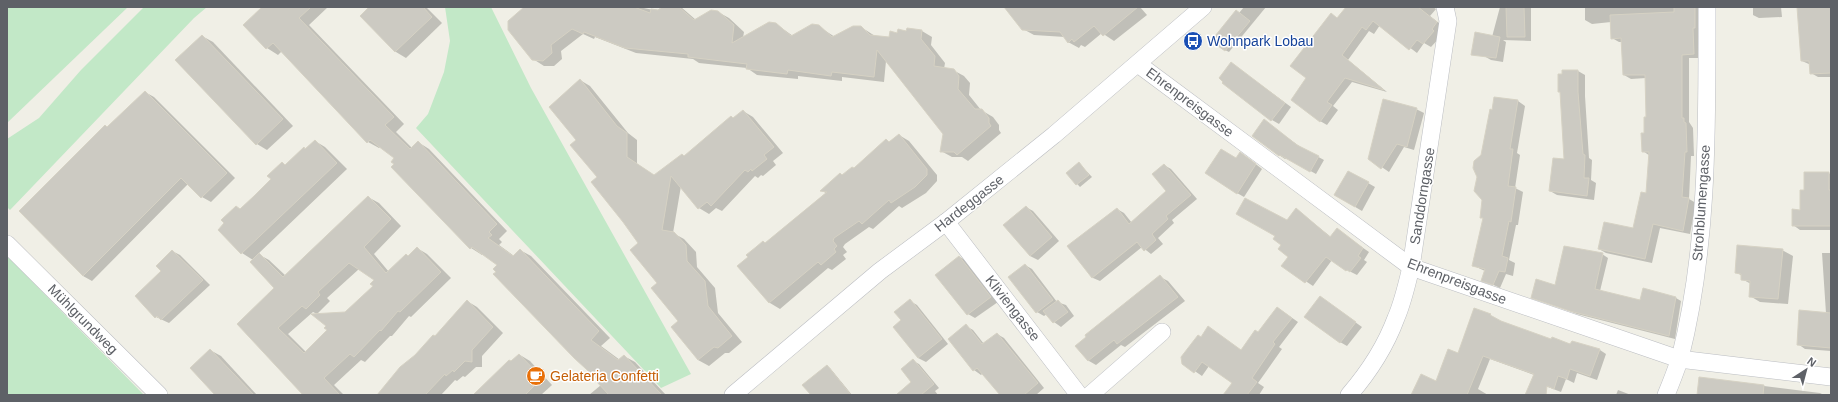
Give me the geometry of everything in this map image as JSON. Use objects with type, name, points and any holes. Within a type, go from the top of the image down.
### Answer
[{"type":"street","name":"Hardeggasse","points":[[733,395],[880,271],[946,222],[1054,134],[1138,64],[1203,7]]},
{"type":"street","name":"Sanddorngasse","points":[[1349,395],[1379,352],[1396,319],[1411,267],[1448,21],[1446,7]]},
{"type":"street","name":"Strohblumengasse","points":[[1666,395],[1679,359],[1696,279],[1701,236],[1707,88],[1707,7]]},
{"type":"street","name":"Ehrenpreisgasse","points":[[1138,64],[1411,267],[1679,359],[1831,377]]},
{"type":"street","name":"Kliviengasse","points":[[946,222],[1079,395]]},
{"type":"street","name":"Mühlgrundweg","points":[[7,244],[159,395]]},
{"type":"street","points":[[1090,395],[1162,332]]},
{"type":"green space","points":[[7,7],[128,7],[7,123]]},
{"type":"green space","points":[[144,7],[207,7],[194,18],[10,210],[7,207],[7,139],[39,118],[81,70]]},
{"type":"green space","points":[[445,7],[491,7],[531,88],[691,374],[661,388],[416,128],[428,114],[444,72],[450,41]]},
{"type":"green space","points":[[7,256],[144,395],[7,395]]},
{"type":"building","points":[[262,7],[311,7],[299,18],[394,117],[385,125],[410,149],[418,141],[497,224],[489,232],[492,235],[488,238],[513,256],[520,249],[599,331],[591,340],[618,360],[624,355],[662,395],[609,395],[596,381],[597,379],[574,358],[493,274],[496,272],[493,269],[497,265],[472,247],[470,249],[391,167],[394,164],[391,162],[394,158],[370,140],[367,143],[273,43],[266,49],[243,25]]},
{"type":"building","points":[[369,7],[423,7],[432,17],[395,52],[360,16]]},
{"type":"building","points":[[524,7],[634,7],[650,13],[651,9],[658,10],[662,7],[679,7],[694,20],[711,10],[718,11],[734,25],[732,43],[769,22],[776,23],[791,36],[812,24],[819,25],[832,37],[853,26],[861,26],[870,35],[889,37],[890,31],[897,33],[898,29],[906,31],[907,28],[922,30],[921,39],[935,56],[934,66],[954,69],[959,76],[958,89],[975,109],[982,109],[989,118],[989,123],[991,126],[957,155],[954,152],[940,152],[943,134],[877,50],[874,77],[832,72],[831,76],[788,70],[787,74],[746,69],[747,64],[688,57],[688,54],[625,48],[584,32],[583,34],[572,29],[551,45],[552,53],[543,61],[532,60],[508,30],[508,21]]},
{"type":"building","points":[[1004,7],[1138,7],[1103,36],[1094,26],[1074,42],[1072,39],[1068,43],[1060,32],[1022,30]]},
{"type":"building","points":[[1346,7],[1418,7],[1437,22],[1432,29],[1434,31],[1423,44],[1417,40],[1409,50],[1373,21],[1366,30],[1362,27],[1342,55],[1384,90],[1345,78],[1327,102],[1332,105],[1320,122],[1291,100],[1306,78],[1290,66],[1331,13],[1337,18]]},
{"type":"building","points":[[1506,7],[1524,7],[1525,37],[1507,37]]},
{"type":"building","points":[[1674,7],[1695,7],[1695,28],[1693,28],[1694,54],[1682,55],[1682,118],[1684,118],[1684,122],[1686,123],[1687,152],[1685,152],[1682,197],[1689,198],[1683,231],[1653,224],[1645,259],[1598,249],[1604,222],[1633,228],[1641,192],[1646,193],[1649,152],[1642,152],[1641,133],[1644,133],[1644,117],[1646,117],[1645,75],[1623,75],[1621,38],[1611,39],[1610,15],[1674,12]]},
{"type":"building","points":[[1797,7],[1831,7],[1831,73],[1810,74],[1809,61],[1801,61]]},
{"type":"building","points":[[1236,10],[1250,21],[1225,51],[1211,41]]},
{"type":"building","points":[[1475,32],[1500,37],[1496,58],[1471,55]]},
{"type":"building","points":[[202,35],[283,119],[256,145],[175,60]]},
{"type":"building","points":[[1231,62],[1285,103],[1271,121],[1222,83],[1223,82],[1219,78]]},
{"type":"building","points":[[1562,70],[1578,70],[1578,92],[1583,154],[1585,155],[1584,178],[1589,178],[1587,196],[1549,191],[1553,158],[1564,159],[1560,92],[1558,92],[1558,74],[1562,74]]},
{"type":"building","points":[[580,79],[617,126],[627,133],[627,157],[654,175],[682,154],[684,156],[731,116],[733,118],[743,110],[774,147],[764,155],[767,159],[752,171],[751,169],[748,172],[745,170],[711,206],[707,202],[698,209],[671,176],[662,230],[674,232],[686,245],[687,261],[705,281],[708,306],[732,336],[718,348],[714,347],[698,360],[671,327],[678,321],[651,288],[657,283],[630,250],[638,243],[591,182],[597,177],[570,145],[576,140],[549,107]]},
{"type":"building","points":[[145,91],[227,173],[201,198],[181,178],[83,276],[19,211],[105,125],[107,127]]},
{"type":"building","points":[[1494,97],[1518,100],[1510,149],[1513,149],[1508,186],[1516,187],[1511,222],[1509,221],[1502,256],[1508,258],[1505,272],[1499,271],[1493,285],[1481,281],[1485,269],[1472,266],[1483,218],[1480,218],[1482,200],[1474,191],[1477,177],[1473,168],[1474,161],[1481,155],[1490,109],[1492,110]]},
{"type":"building","points":[[1383,99],[1417,108],[1407,147],[1397,144],[1381,169],[1368,159]]},
{"type":"building","points":[[1264,119],[1297,145],[1319,156],[1310,172],[1280,155],[1279,156],[1252,136]]},
{"type":"building","points":[[899,134],[927,169],[927,175],[915,187],[891,203],[889,200],[862,224],[859,221],[834,238],[833,241],[837,246],[834,249],[836,252],[821,265],[818,262],[769,303],[737,266],[748,257],[746,255],[763,241],[765,243],[827,192],[820,191],[840,173],[842,175],[852,167],[854,168],[886,139],[889,142]]},
{"type":"building","points":[[315,140],[337,163],[241,254],[218,230],[224,223],[221,220],[236,206],[240,209],[254,196],[271,179],[267,176],[282,162],[285,165],[304,147],[305,149]]},
{"type":"building","points":[[1221,149],[1236,158],[1240,152],[1256,164],[1237,194],[1205,173]]},
{"type":"building","points":[[1079,162],[1089,175],[1076,185],[1066,173]]},
{"type":"building","points":[[1164,164],[1191,195],[1166,216],[1168,219],[1152,234],[1156,240],[1144,251],[1137,242],[1092,278],[1067,246],[1117,208],[1129,224],[1166,191],[1152,174]]},
{"type":"building","points":[[1348,171],[1369,182],[1355,207],[1334,195]]},
{"type":"building","points":[[1804,172],[1829,172],[1829,190],[1831,190],[1831,226],[1792,226],[1792,209],[1800,210],[1800,190],[1804,190]]},
{"type":"building","points":[[368,196],[391,219],[364,247],[386,273],[406,254],[408,256],[417,247],[441,272],[400,312],[398,311],[381,331],[380,330],[354,357],[350,354],[324,378],[340,395],[303,395],[237,324],[274,288],[250,262],[259,253],[283,277]],"holes":[[[349,263],[374,280],[370,284],[373,286],[345,312],[311,314],[326,326],[324,328],[327,330],[304,353],[278,328],[302,306],[306,309],[320,295],[318,292]]]},
{"type":"building","points":[[1245,198],[1287,220],[1296,208],[1330,237],[1337,228],[1363,248],[1358,256],[1361,258],[1350,272],[1347,270],[1346,271],[1326,257],[1305,283],[1281,266],[1288,257],[1278,249],[1281,245],[1273,239],[1275,236],[1236,214]]},
{"type":"building","points":[[1026,206],[1052,237],[1030,256],[1003,225]]},
{"type":"building","points":[[1737,245],[1783,249],[1778,299],[1749,297],[1750,281],[1741,280],[1741,274],[1735,273]]},
{"type":"building","points":[[1564,246],[1603,253],[1595,289],[1640,300],[1643,288],[1676,297],[1669,336],[1570,311],[1531,298],[1536,279],[1555,285]]},
{"type":"building","points":[[172,250],[203,280],[161,320],[157,316],[155,318],[135,296],[161,271],[156,266]]},
{"type":"building","points":[[959,256],[991,297],[967,315],[935,275]]},
{"type":"building","points":[[1025,264],[1053,300],[1036,313],[1008,277]]},
{"type":"building","points":[[1160,275],[1178,297],[1117,344],[1114,340],[1088,361],[1075,346],[1086,337],[1085,335]]},
{"type":"building","points":[[1320,296],[1356,322],[1340,343],[1304,317]]},
{"type":"building","points":[[910,299],[942,339],[918,358],[893,327],[901,320],[894,312]]},
{"type":"building","points":[[467,300],[493,327],[472,350],[472,362],[465,361],[454,372],[453,370],[446,376],[445,374],[425,395],[377,395],[400,367],[415,355],[433,335],[435,336]]},
{"type":"building","points":[[1058,300],[1068,312],[1053,323],[1043,311]]},
{"type":"building","points":[[1277,307],[1292,318],[1273,342],[1275,344],[1252,378],[1257,382],[1247,395],[1223,395],[1232,383],[1202,362],[1194,373],[1182,364],[1181,357],[1198,335],[1201,337],[1208,326],[1241,350],[1255,330],[1258,332]]},
{"type":"building","points":[[1474,308],[1491,314],[1490,315],[1501,321],[1551,339],[1552,337],[1570,344],[1572,341],[1600,349],[1590,376],[1570,369],[1567,379],[1558,376],[1554,389],[1547,386],[1546,395],[1525,395],[1534,374],[1483,356],[1467,395],[1411,395],[1421,374],[1436,381],[1448,349],[1458,353]]},
{"type":"building","points":[[1799,310],[1831,313],[1831,348],[1797,345]]},
{"type":"building","points":[[966,324],[982,344],[997,333],[1038,383],[1024,395],[1000,395],[977,368],[973,371],[948,339]]},
{"type":"building","points":[[210,349],[254,395],[215,395],[190,368]]},
{"type":"building","points":[[519,354],[542,378],[525,395],[473,395],[509,360],[511,361]]},
{"type":"building","points":[[913,359],[934,384],[921,395],[896,395],[911,382],[901,369]]},
{"type":"building","points":[[827,365],[851,395],[811,395],[802,385]]},
{"type":"building","points":[[1699,377],[1764,385],[1763,395],[1697,395]]},
{"type":"place","name":"Wohnpark Lobau","points":[[1193,41]]},
{"type":"place","name":"Gelateria Confetti","points":[[536,376]]}]
